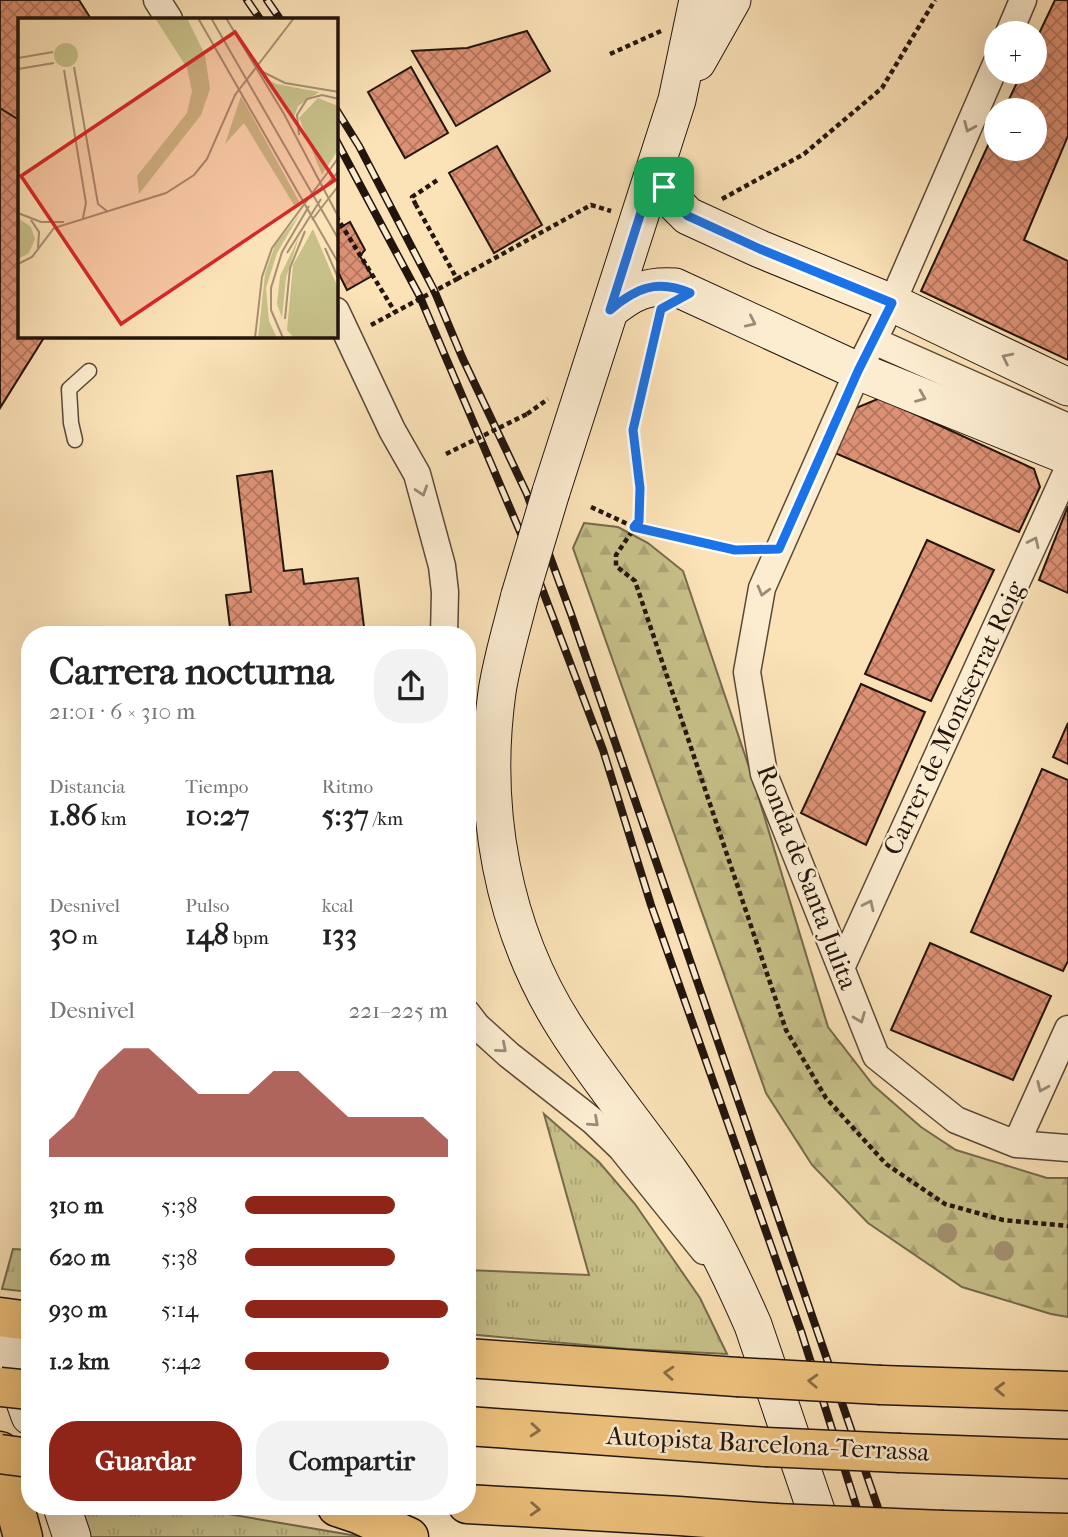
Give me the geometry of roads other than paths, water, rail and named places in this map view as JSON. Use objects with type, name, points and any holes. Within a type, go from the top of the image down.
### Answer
[{"type":"highway","points":[[0,1317],[21,1320]]},
{"type":"highway","points":[[476,1359],[881,1385],[1068,1391]]},
{"type":"highway","points":[[0,1387],[21,1389]]},
{"type":"highway","name":"Autopista Barcelona-Terrassa","points":[[476,1427],[766,1447],[1068,1459]]},
{"type":"highway","points":[[21,1456],[0,1453],[23,1537]]},
{"type":"highway","points":[[476,1505],[679,1516],[782,1530],[1068,1533]]},
{"type":"highway","points":[[360,1515],[409,1537]]},
{"type":"main road","points":[[698,0],[677,100],[520,594],[497,690],[492,791],[499,855],[512,918],[535,973],[564,1026],[706,1229],[739,1292],[827,1532]]},
{"type":"main road","points":[[677,100],[732,0]]},
{"type":"main road","points":[[655,168],[674,202],[688,216],[892,303],[1068,387]]},
{"type":"main road","points":[[610,310],[634,292],[655,285],[675,287],[866,356],[1068,456]]},
{"type":"main road","points":[[0,1332],[21,1391]]},
{"type":"main road","points":[[65,1515],[72,1537]]},
{"type":"street","points":[[156,0],[168,18]]},
{"type":"street","points":[[1014,21],[1023,0]]},
{"type":"street","name":"Ronda de Santa Julita","points":[[987,84],[892,303],[762,588],[747,672],[764,774],[876,1056],[956,1120],[1016,1144],[1068,1148]]},
{"type":"street","points":[[338,315],[391,430],[416,474],[442,566],[444,626]]},
{"type":"street","points":[[866,356],[1068,427]]},
{"type":"street","name":"Carrer de Montserrat Roig","points":[[841,968],[1068,469]]},
{"type":"street","points":[[476,1025],[509,1055],[593,1121],[621,1148],[739,1292]]},
{"type":"street","points":[[1016,1144],[1068,1029]]},
{"type":"lane","points":[[75,440],[69,389],[89,371]]},
{"type":"railway","points":[[247,0],[259,18]]},
{"type":"railway","points":[[267,0],[279,18]]},
{"type":"railway","points":[[338,112],[359,146],[434,290],[462,357],[527,494],[571,614],[888,1537]]},
{"type":"railway","points":[[338,144],[420,297],[524,541],[603,750],[651,905],[801,1331],[866,1537]]}]
